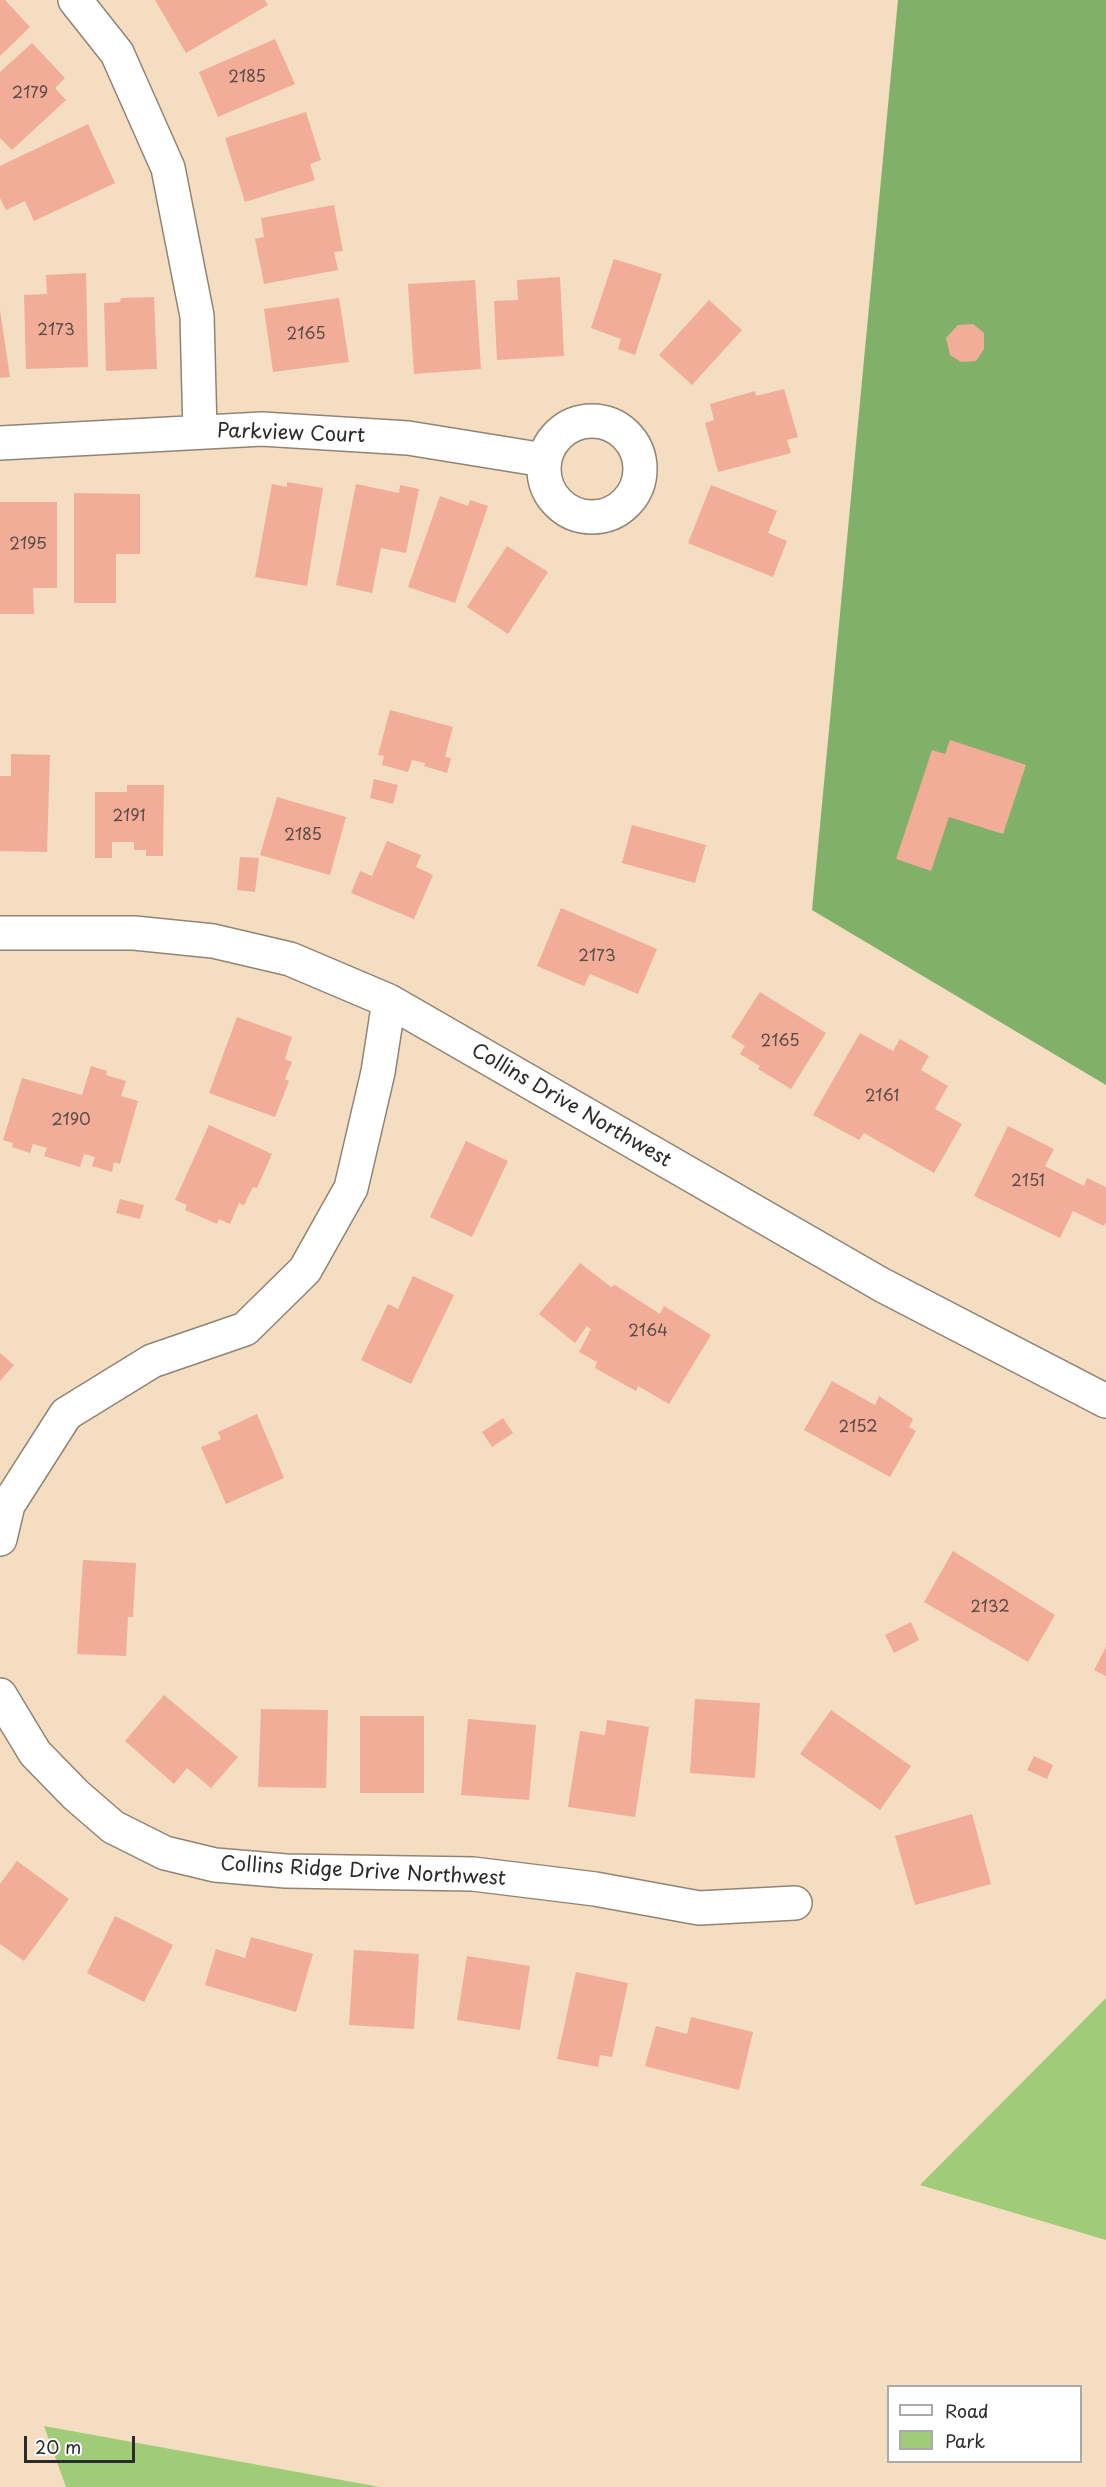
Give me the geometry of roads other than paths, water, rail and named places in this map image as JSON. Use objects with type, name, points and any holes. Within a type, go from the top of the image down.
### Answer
[{"type":"street","points":[[75,0],[117,53],[168,168],[197,316],[200,432]]},
{"type":"street","name":"Parkview Court","points":[[0,442],[262,429],[408,438],[544,460]]},
{"type":"street","name":"Collins Drive Northwest","points":[[0,933],[134,933],[213,941],[290,959],[389,1001],[882,1285],[1106,1401]]},
{"type":"street","points":[[0,1539],[8,1505],[66,1413],[152,1361],[245,1329],[305,1270],[351,1188],[378,1072],[389,1001]]},
{"type":"street","name":"Collins Ridge Drive Northwest","points":[[0,1695],[35,1753],[76,1795],[112,1827],[165,1853],[215,1865],[286,1871],[473,1874],[595,1889],[699,1908],[795,1903]]}]
